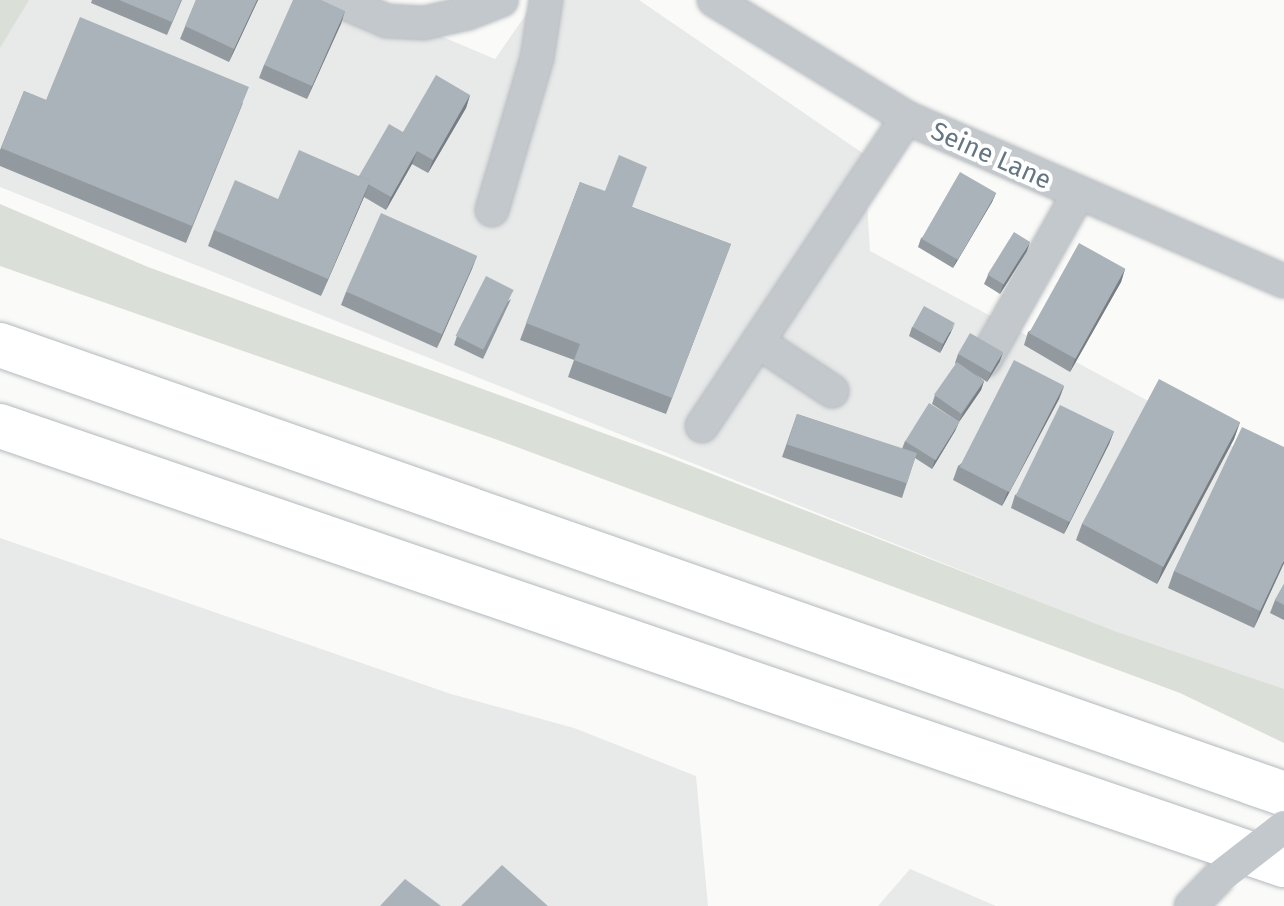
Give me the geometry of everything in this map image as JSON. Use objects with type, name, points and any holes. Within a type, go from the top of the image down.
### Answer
[{"type":"highway","points":[[0,345],[865,644],[1284,794]]},
{"type":"highway","points":[[0,426],[1284,865]]},
{"type":"street","points":[[338,0],[387,21],[424,23],[468,13],[502,0]]},
{"type":"street","points":[[492,210],[537,58],[546,0]]},
{"type":"street","name":"Seine Lane","points":[[714,0],[907,118],[1284,281]]},
{"type":"street","points":[[702,426],[907,118]]},
{"type":"street","points":[[985,360],[1078,194]]},
{"type":"street","points":[[758,342],[832,391]]},
{"type":"street","points":[[1191,906],[1217,879],[1284,827]]},
{"type":"shaded area","points":[[0,0],[29,0],[0,48]]},
{"type":"shaded area","points":[[21,0],[355,0],[495,59],[536,0],[639,0],[864,154],[870,251],[1284,474],[1284,699],[0,187],[0,24]]},
{"type":"shaded area","points":[[0,204],[148,267],[666,456],[1117,632],[1284,689],[1284,743],[1180,693],[495,439],[0,266]]},
{"type":"shaded area","points":[[0,538],[451,694],[574,728],[696,776],[708,906],[0,906]]},
{"type":"shaded area","points":[[910,869],[996,906],[878,906]]},
{"type":"building","points":[[119,0],[181,0],[172,22]]},
{"type":"building","points":[[196,0],[257,0],[234,49],[185,26]]},
{"type":"building","points":[[293,0],[321,0],[345,11],[312,86],[264,65]]},
{"type":"building","points":[[80,17],[249,87],[192,226],[1,148],[24,91],[46,100]]},
{"type":"building","points":[[436,75],[470,95],[433,160],[417,151],[391,197],[359,176],[389,124],[403,132]]},
{"type":"building","points":[[299,150],[370,181],[328,279],[214,230],[235,180],[278,199]]},
{"type":"building","points":[[619,155],[647,167],[632,207],[731,244],[672,398],[574,360],[580,344],[526,323],[580,182],[605,191]]},
{"type":"building","points":[[960,172],[996,193],[958,260],[922,239]]},
{"type":"building","points":[[381,213],[477,256],[442,334],[346,292]]},
{"type":"building","points":[[1014,232],[1030,242],[1004,284],[988,274]]},
{"type":"building","points":[[1079,243],[1125,269],[1075,359],[1029,333]]},
{"type":"building","points":[[486,276],[514,290],[483,350],[456,336]]},
{"type":"building","points":[[924,306],[955,323],[943,344],[912,327]]},
{"type":"building","points":[[970,333],[1003,352],[991,373],[958,354]]},
{"type":"building","points":[[1014,360],[1064,385],[1009,492],[960,467]]},
{"type":"building","points":[[957,362],[984,381],[961,414],[934,395]]},
{"type":"building","points":[[1159,379],[1240,422],[1163,567],[1082,524]]},
{"type":"building","points":[[929,403],[960,422],[936,460],[905,441]]},
{"type":"building","points":[[1060,405],[1114,431],[1070,522],[1016,496]]},
{"type":"building","points":[[797,414],[917,453],[907,483],[787,444]]},
{"type":"building","points":[[1242,427],[1284,447],[1284,560],[1260,611],[1174,571]]},
{"type":"building","points":[[1284,584],[1284,605],[1275,600]]},
{"type":"building","points":[[502,865],[548,906],[461,906]]},
{"type":"building","points":[[405,879],[441,906],[380,906]]}]
